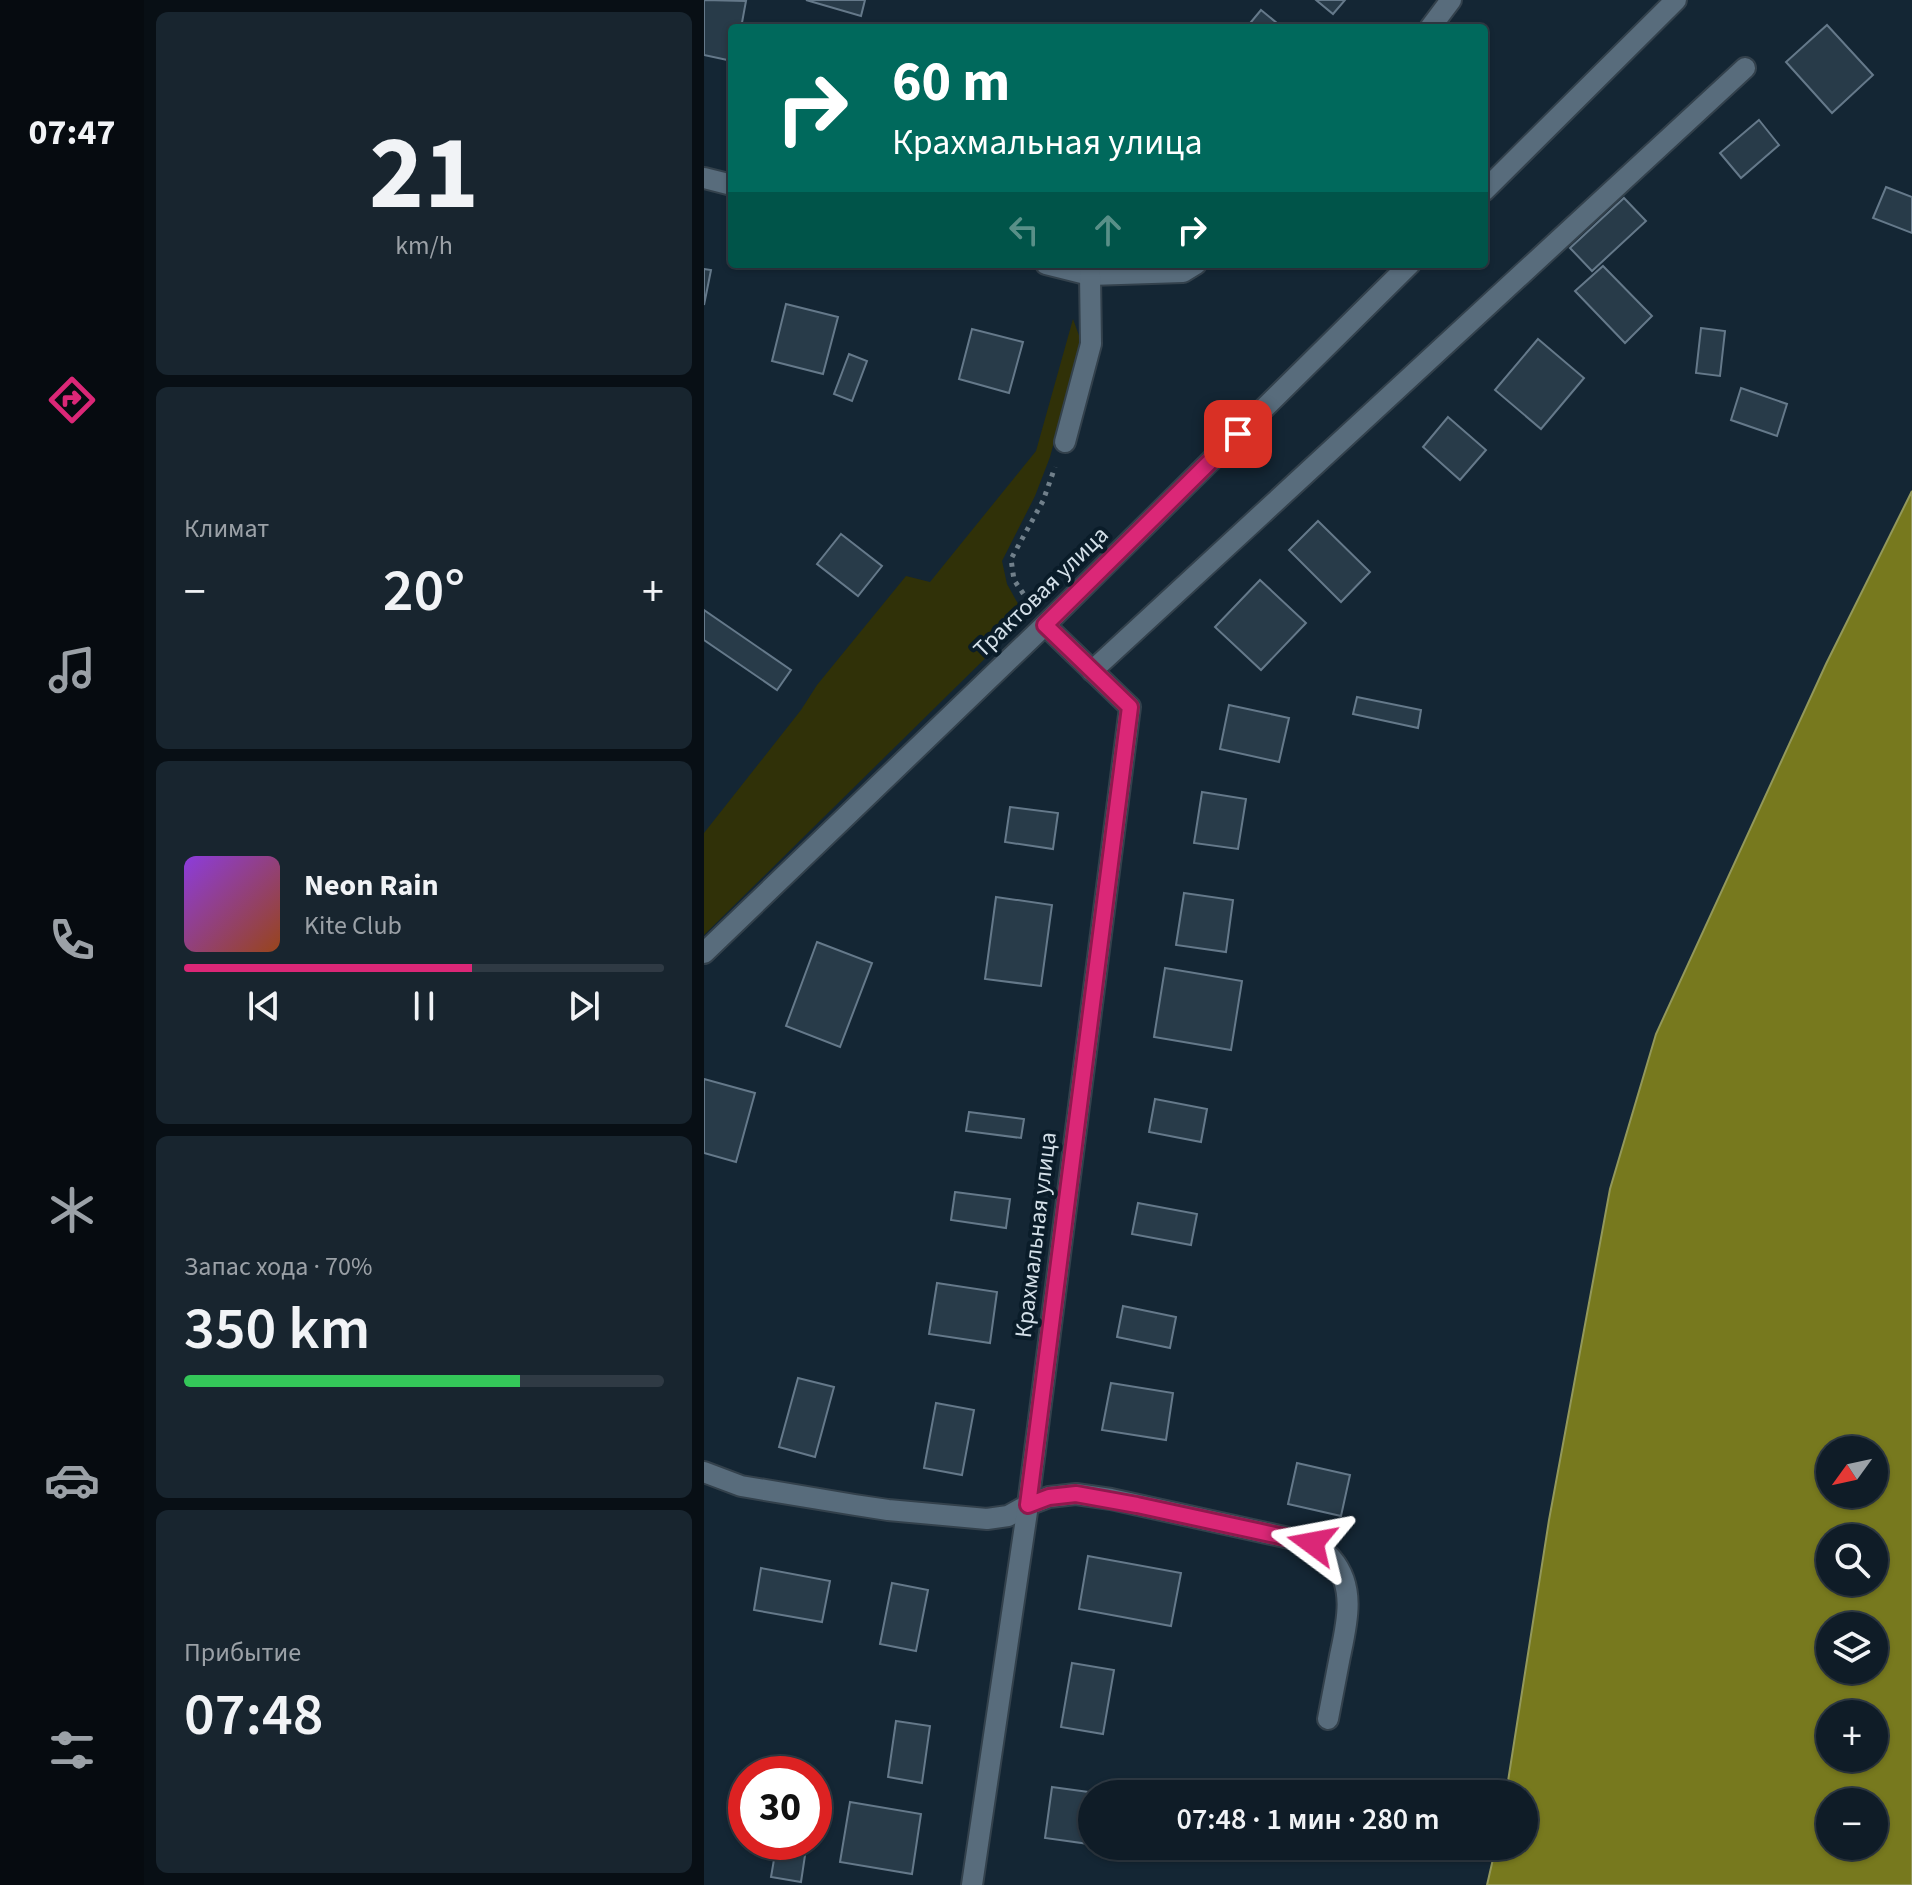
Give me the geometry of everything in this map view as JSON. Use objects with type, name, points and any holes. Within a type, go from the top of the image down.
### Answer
[{"type":"street","points":[[1433,24],[1451,0]]},
{"type":"street","points":[[1488,187],[1676,0]]},
{"type":"street","points":[[1092,671],[1745,68]]},
{"type":"street","points":[[704,178],[728,184]]},
{"type":"street","points":[[1062,268],[1090,275],[1190,268]]},
{"type":"street","name":"Трактовая улица","points":[[704,953],[1045,625],[1406,268]]},
{"type":"street","points":[[1065,442],[1091,344],[1090,275]]},
{"type":"street","name":"Крахмальная улица","points":[[972,1885],[1028,1505],[1130,707],[1045,625]]},
{"type":"street","points":[[704,1472],[741,1486],[888,1510],[987,1519],[1008,1516],[1049,1497],[1076,1494],[1312,1543],[1331,1557],[1340,1571],[1349,1603],[1328,1719]]},
{"type":"path","points":[[1045,625],[1014,580],[1011,559],[1043,501],[1065,442]]},
{"type":"shaded area","points":[[1073,319],[1081,341],[1050,457],[1035,496],[1002,561],[1007,584],[1026,618],[704,935],[704,833],[801,710],[817,685],[906,576],[930,582],[1036,451]]},
{"type":"shaded area","points":[[1912,491],[1912,1885],[1487,1885],[1493,1860],[1538,1860],[1538,1780],[1508,1780],[1549,1520],[1610,1189],[1656,1034],[1826,664]]},
{"type":"building","points":[[704,0],[746,1],[742,24],[728,24],[728,60],[704,55]]},
{"type":"building","points":[[806,0],[865,0],[861,16]]},
{"type":"building","points":[[1316,0],[1345,0],[1333,14]]},
{"type":"building","points":[[1261,10],[1278,24],[1249,24]]},
{"type":"building","points":[[1827,25],[1873,75],[1832,113],[1786,62]]},
{"type":"building","points":[[1759,120],[1779,145],[1741,178],[1720,153]]},
{"type":"building","points":[[1886,187],[1912,197],[1912,233],[1873,218]]},
{"type":"building","points":[[1624,198],[1646,221],[1592,271],[1570,248]]},
{"type":"building","points":[[1603,266],[1652,316],[1625,343],[1575,291]]},
{"type":"building","points":[[704,269],[711,270],[704,305]]},
{"type":"building","points":[[786,304],[838,317],[823,374],[772,361]]},
{"type":"building","points":[[1701,328],[1725,331],[1720,376],[1696,373]]},
{"type":"building","points":[[972,329],[1023,342],[1009,393],[959,379]]},
{"type":"building","points":[[1538,339],[1584,378],[1541,429],[1495,390]]},
{"type":"building","points":[[849,354],[867,361],[852,401],[834,394]]},
{"type":"building","points":[[1741,388],[1787,404],[1777,436],[1731,420]]},
{"type":"building","points":[[1448,417],[1486,450],[1460,480],[1423,447]]},
{"type":"building","points":[[1318,521],[1370,572],[1341,602],[1289,550]]},
{"type":"building","points":[[841,534],[882,566],[858,596],[817,564]]},
{"type":"building","points":[[1260,580],[1306,623],[1261,670],[1215,627]]},
{"type":"building","points":[[704,610],[791,670],[777,690],[704,640]]},
{"type":"building","points":[[1357,697],[1421,710],[1418,728],[1353,714]]},
{"type":"building","points":[[1229,705],[1289,718],[1279,762],[1220,749]]},
{"type":"building","points":[[1202,792],[1246,799],[1238,849],[1194,843]]},
{"type":"building","points":[[1010,807],[1058,813],[1053,849],[1005,842]]},
{"type":"building","points":[[1184,893],[1233,900],[1226,952],[1176,945]]},
{"type":"building","points":[[996,897],[1052,905],[1041,986],[985,979]]},
{"type":"building","points":[[817,942],[872,963],[840,1047],[786,1026]]},
{"type":"building","points":[[1165,968],[1242,981],[1231,1050],[1154,1037]]},
{"type":"building","points":[[704,1079],[755,1093],[736,1162],[704,1153]]},
{"type":"building","points":[[1155,1099],[1207,1109],[1201,1142],[1149,1132]]},
{"type":"building","points":[[969,1112],[1024,1119],[1021,1138],[966,1131]]},
{"type":"building","points":[[955,1192],[1010,1199],[1006,1228],[951,1220]]},
{"type":"building","points":[[1138,1203],[1197,1214],[1191,1245],[1132,1234]]},
{"type":"building","points":[[937,1283],[997,1292],[990,1343],[929,1334]]},
{"type":"building","points":[[1123,1306],[1176,1317],[1170,1348],[1117,1337]]},
{"type":"building","points":[[798,1378],[834,1387],[815,1457],[779,1447]]},
{"type":"building","points":[[1111,1383],[1173,1393],[1166,1440],[1102,1430]]},
{"type":"building","points":[[936,1403],[974,1410],[962,1475],[924,1468]]},
{"type":"building","points":[[1297,1463],[1350,1475],[1341,1516],[1288,1504]]},
{"type":"building","points":[[1088,1556],[1181,1573],[1171,1626],[1079,1609]]},
{"type":"building","points":[[761,1568],[830,1581],[822,1622],[754,1610]]},
{"type":"building","points":[[892,1583],[928,1590],[916,1651],[880,1644]]},
{"type":"building","points":[[1072,1663],[1114,1670],[1103,1734],[1061,1727]]},
{"type":"building","points":[[896,1721],[930,1726],[922,1783],[888,1777]]},
{"type":"building","points":[[1052,1787],[1078,1791],[1078,1842],[1045,1838]]},
{"type":"building","points":[[850,1802],[921,1814],[912,1874],[840,1862]]},
{"type":"building","points":[[774,1860],[804,1860],[801,1882],[771,1877]]},
{"type":"route","points":[[1238,434],[1045,625],[1130,707],[1028,1505],[1049,1497],[1076,1494],[1189,1515],[1312,1543]]}]
